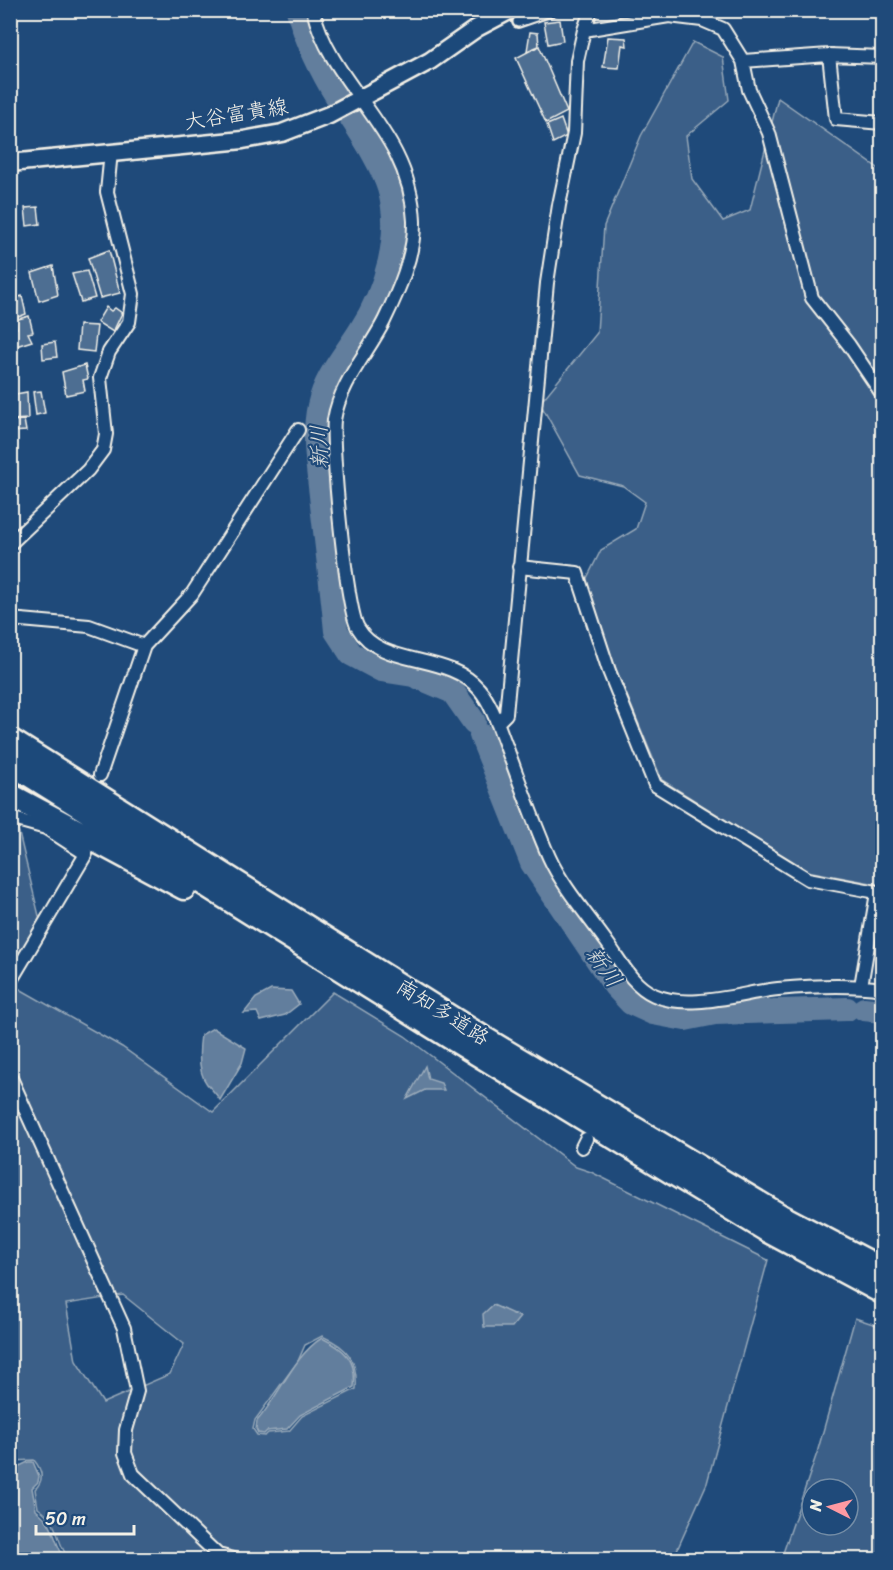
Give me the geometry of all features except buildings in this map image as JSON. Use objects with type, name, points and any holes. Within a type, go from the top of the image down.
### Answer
[{"type":"highway","name":"南知多道路","points":[[10,740],[482,1037],[781,1216],[882,1269]]},
{"type":"highway","name":"南知多道路","points":[[10,763],[768,1231],[882,1292]]},
{"type":"highway","points":[[10,795],[288,944],[301,944]]},
{"type":"main road","name":"大谷富貴線","points":[[10,163],[243,140],[282,133],[329,116],[430,61],[509,14]]},
{"type":"street","points":[[313,10],[322,38],[387,134],[408,178],[414,224],[408,264],[384,321],[349,377],[334,420],[335,465],[350,599],[358,629],[385,652],[412,657],[457,671],[480,690],[497,723],[550,861],[634,982],[656,996],[696,1002],[779,989],[861,986],[882,989]]},
{"type":"street","points":[[509,14],[553,10]]},
{"type":"street","points":[[497,723],[506,714],[547,283],[559,205],[574,133],[577,61],[591,10]]},
{"type":"street","points":[[584,30],[669,16],[702,20],[723,29],[743,61],[749,90],[769,133],[812,298],[849,345],[882,394]]},
{"type":"street","points":[[743,61],[829,55],[882,57]]},
{"type":"street","points":[[829,55],[836,119],[882,123]]},
{"type":"street","points":[[11,542],[88,470],[103,450],[106,434],[100,378],[109,352],[129,322],[134,294],[107,192],[111,153]]},
{"type":"street","points":[[100,775],[144,646],[192,594],[298,430]]},
{"type":"street","points":[[519,567],[578,573],[609,671],[655,785],[808,879],[880,893],[861,986]]},
{"type":"street","points":[[10,619],[89,626],[144,646]]},
{"type":"street","points":[[10,818],[46,828],[86,854],[10,982]]},
{"type":"street","points":[[10,1076],[124,1328],[137,1391],[126,1430],[125,1453],[134,1474],[218,1555],[238,1560]]},
{"type":"shaded area","points":[[693,42],[723,57],[729,100],[686,136],[692,179],[723,221],[750,210],[778,98],[882,171],[882,885],[807,871],[662,780],[614,664],[586,580],[601,550],[636,529],[645,502],[623,486],[580,475],[540,403],[597,333],[604,226],[641,136]]},
{"type":"shaded area","points":[[17,825],[40,920],[11,967],[10,843]]},
{"type":"shaded area","points":[[11,984],[122,1047],[213,1112],[333,992],[405,1036],[576,1167],[591,1172],[768,1260],[707,1483],[673,1559],[68,1558],[54,1525],[38,1508],[35,1489],[40,1482],[41,1475],[37,1464],[34,1460],[11,1461]],"holes":[[[123,1295],[184,1344],[170,1374],[103,1403],[76,1361],[66,1304]],[[322,1336],[338,1345],[349,1355],[355,1370],[356,1389],[302,1416],[289,1431],[268,1433],[265,1436],[257,1435],[253,1429],[255,1420],[298,1361],[305,1345]]]},
{"type":"shaded area","points":[[271,990],[291,991],[299,1004],[285,1015],[261,1021],[257,1012],[244,1013],[256,998]]},
{"type":"shaded area","points":[[213,1028],[246,1048],[242,1063],[220,1100],[204,1079],[200,1060],[201,1035]]},
{"type":"shaded area","points":[[425,1066],[428,1079],[441,1083],[444,1090],[425,1090],[407,1099]]},
{"type":"shaded area","points":[[493,1305],[520,1317],[512,1327],[484,1327],[483,1314]]},
{"type":"shaded area","points":[[855,1318],[882,1327],[882,1559],[781,1559],[800,1503],[800,1537],[860,1537],[860,1477],[809,1477]]},
{"type":"shaded area","points":[[322,1338],[337,1346],[348,1356],[354,1370],[354,1387],[300,1415],[287,1429],[267,1431],[264,1434],[258,1433],[257,1421],[295,1365],[312,1345]]},
{"type":"shaded area","points":[[33,1462],[39,1476],[38,1482],[32,1488],[36,1510],[48,1522],[65,1559],[11,1559],[11,1470]]},
{"type":"waterway","name":"新川","points":[[298,10],[315,57],[339,100]]},
{"type":"waterway","name":"新川","points":[[350,116],[382,169],[393,206],[394,225],[393,243],[384,281],[369,315],[326,385],[317,418],[317,456],[336,631],[351,654],[381,670],[413,675],[453,692],[474,722]]},
{"type":"waterway","name":"新川","points":[[481,735],[532,863],[615,986],[631,1003],[653,1013],[685,1019],[715,1013],[847,1009]]},
{"type":"waterway","name":"新川","points":[[864,1009],[882,1011]]}]
